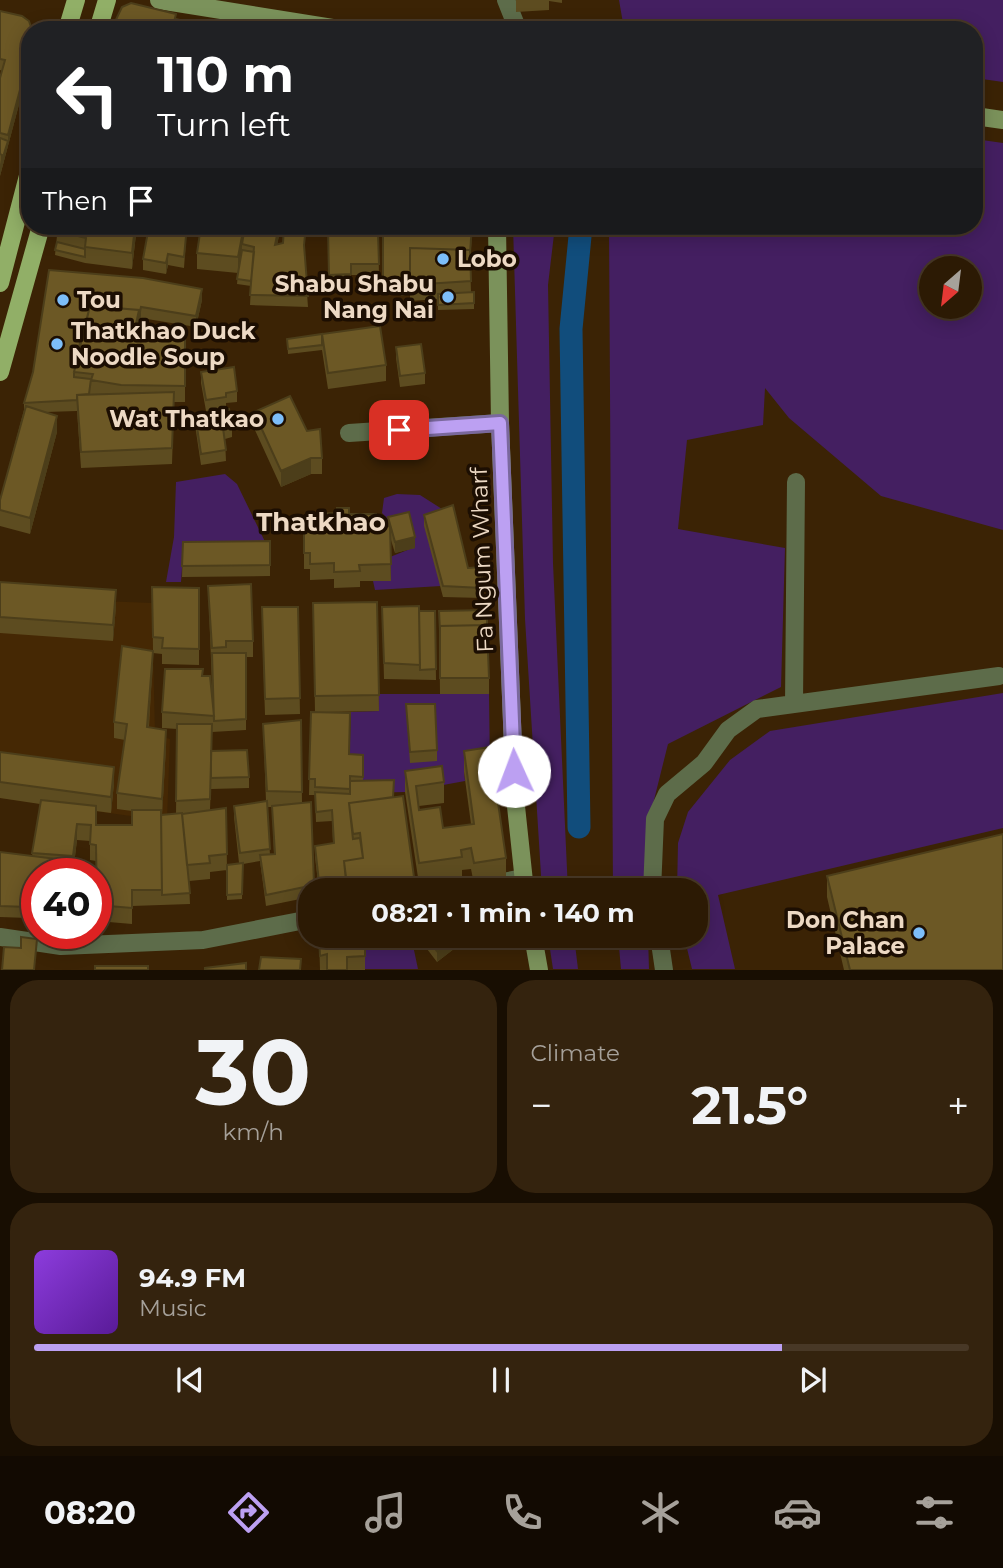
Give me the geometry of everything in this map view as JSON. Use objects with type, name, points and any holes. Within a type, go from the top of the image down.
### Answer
[{"type":"main road","points":[[69,21],[75,0]]},
{"type":"main road","points":[[101,21],[107,0]]},
{"type":"main road","points":[[0,283],[21,202]]},
{"type":"main road","points":[[0,372],[38,235]]},
{"type":"street","points":[[159,0],[289,21]]},
{"type":"street","points":[[506,0],[514,21]]},
{"type":"street","points":[[983,117],[1003,120]]},
{"type":"street","name":"Fa Ngum Wharf","points":[[497,235],[500,423],[515,797],[523,878]]},
{"type":"street","points":[[349,433],[500,423]]},
{"type":"street","points":[[794,704],[796,482]]},
{"type":"street","points":[[653,878],[655,819],[667,794],[704,763],[728,730],[757,709],[999,676]]},
{"type":"street","points":[[0,937],[61,946],[203,940],[298,921]]},
{"type":"street","points":[[535,948],[538,970]]},
{"type":"street","points":[[661,948],[664,970]]},
{"type":"shaded area","points":[[619,0],[1003,0],[1003,82],[983,79],[983,21],[623,21]]},
{"type":"shaded area","points":[[983,140],[1003,143],[1003,530],[881,496],[789,418],[765,388],[763,425],[687,440],[678,529],[785,548],[781,687],[668,744],[647,828],[648,878],[613,878],[609,235],[983,235]]},
{"type":"shaded area","points":[[513,235],[554,235],[548,285],[553,563],[567,878],[541,878],[525,619]]},
{"type":"shaded area","points":[[225,474],[237,484],[270,552],[183,554],[181,582],[166,582],[174,537],[176,482]]},
{"type":"shaded area","points":[[397,494],[420,495],[453,516],[441,586],[375,590],[373,581],[391,580],[390,557],[415,547],[382,513],[384,498]]},
{"type":"shaded area","points":[[0,597],[152,603],[155,734],[170,739],[167,821],[0,798]]},
{"type":"shaded area","points":[[1003,693],[1003,828],[718,895],[735,969],[692,969],[687,948],[708,948],[708,878],[677,878],[678,843],[688,812],[730,760],[770,731]]},
{"type":"shaded area","points":[[378,694],[489,694],[490,768],[464,772],[465,781],[405,792],[363,793],[349,770],[351,712],[379,711]]},
{"type":"shaded area","points":[[364,948],[414,948],[418,969],[365,969]]},
{"type":"shaded area","points":[[550,948],[575,948],[578,969],[553,969]]},
{"type":"shaded area","points":[[619,948],[648,948],[649,969],[621,969]]},
{"type":"building","points":[[131,3],[176,14],[174,21],[115,21],[122,7]]},
{"type":"building","points":[[0,11],[22,16],[29,21],[21,21],[21,86],[8,135],[0,133],[0,78],[5,60],[0,59]]},
{"type":"building","points":[[0,138],[8,141],[2,160],[0,154]]},
{"type":"building","points":[[74,235],[134,235],[132,253],[85,247],[86,238]]},
{"type":"building","points":[[147,235],[186,235],[184,257],[168,254],[166,263],[143,259]]},
{"type":"building","points":[[200,235],[242,235],[238,257],[197,253]]},
{"type":"building","points":[[244,235],[277,235],[275,245],[283,243],[283,235],[305,235],[308,296],[250,295],[254,247],[242,244]]},
{"type":"building","points":[[328,235],[378,235],[379,264],[351,264],[351,274],[329,275]]},
{"type":"building","points":[[383,235],[471,235],[470,253],[470,250],[410,248],[410,283],[401,285],[399,279],[383,278]]},
{"type":"building","points":[[57,242],[85,249],[85,257],[55,250]]},
{"type":"building","points":[[410,248],[470,250],[471,281],[410,285]]},
{"type":"building","points":[[242,250],[254,252],[251,281],[237,279]]},
{"type":"building","points":[[49,270],[143,278],[202,289],[196,316],[141,307],[139,316],[139,310],[90,306],[74,372],[74,377],[91,379],[89,394],[77,395],[77,400],[24,403],[33,372]]},
{"type":"building","points":[[474,292],[474,303],[438,305],[438,294]]},
{"type":"building","points":[[90,306],[139,310],[133,338],[185,338],[185,386],[121,385],[91,380],[93,374],[74,372]]},
{"type":"building","points":[[380,326],[386,365],[328,373],[322,334]]},
{"type":"building","points":[[322,334],[322,345],[288,349],[287,339]]},
{"type":"building","points":[[421,344],[425,373],[400,376],[396,347]]},
{"type":"building","points":[[234,367],[237,391],[226,393],[226,397],[206,400],[201,372]]},
{"type":"building","points":[[174,392],[172,448],[81,452],[77,395]]},
{"type":"building","points":[[290,396],[307,431],[320,429],[322,458],[311,458],[281,471],[254,412]]},
{"type":"building","points":[[26,406],[57,416],[30,518],[0,510],[0,500]]},
{"type":"building","points":[[229,409],[232,426],[223,428],[226,450],[201,454],[195,414]]},
{"type":"building","points":[[453,505],[468,568],[482,567],[482,588],[443,586],[424,515]]},
{"type":"building","points":[[337,508],[349,508],[349,514],[376,514],[376,527],[390,526],[391,564],[359,565],[360,571],[334,572],[334,563],[310,564],[310,553],[304,553],[304,529],[315,528],[315,514],[337,513]]},
{"type":"building","points":[[409,512],[415,537],[395,542],[388,517]]},
{"type":"building","points":[[270,541],[270,565],[182,566],[183,542]]},
{"type":"building","points":[[0,582],[116,590],[113,625],[0,617]]},
{"type":"building","points":[[251,584],[253,641],[226,641],[226,647],[212,648],[208,586]]},
{"type":"building","points":[[152,587],[199,588],[199,649],[162,648],[163,638],[153,637]]},
{"type":"building","points":[[377,602],[379,695],[315,696],[313,603]]},
{"type":"building","points":[[419,606],[420,665],[384,663],[382,607]]},
{"type":"building","points":[[262,607],[298,607],[300,698],[265,699]]},
{"type":"building","points":[[487,610],[487,625],[440,626],[440,631],[439,611]]},
{"type":"building","points":[[419,611],[435,611],[436,669],[420,670]]},
{"type":"building","points":[[487,625],[489,678],[440,678],[440,626]]},
{"type":"building","points":[[122,646],[153,651],[147,727],[166,730],[162,799],[117,793],[127,724],[114,722]]},
{"type":"building","points":[[212,653],[246,653],[246,719],[214,721]]},
{"type":"building","points":[[165,669],[203,669],[202,676],[210,676],[214,716],[162,712]]},
{"type":"building","points":[[406,704],[435,704],[437,750],[410,752]]},
{"type":"building","points":[[311,712],[350,713],[349,754],[363,755],[363,777],[350,776],[350,789],[315,787],[315,779],[309,779]]},
{"type":"building","points":[[301,720],[302,792],[267,791],[263,724]]},
{"type":"building","points":[[177,724],[212,724],[210,799],[176,801]]},
{"type":"building","points":[[490,747],[506,858],[474,863],[471,848],[461,850],[462,857],[419,863],[405,771],[442,766],[444,782],[416,786],[419,810],[440,807],[443,828],[474,824],[464,751]]},
{"type":"building","points":[[247,750],[249,777],[211,778],[211,751]]},
{"type":"building","points":[[0,752],[114,767],[111,797],[0,782]]},
{"type":"building","points":[[394,780],[393,797],[349,803],[353,839],[360,838],[363,858],[344,861],[346,878],[319,878],[315,846],[334,843],[332,810],[316,812],[315,792],[350,794],[350,781]]},
{"type":"building","points":[[403,796],[414,877],[346,878],[344,861],[363,858],[360,833],[353,834],[349,803]]},
{"type":"building","points":[[41,800],[96,806],[96,825],[132,825],[132,810],[161,810],[162,890],[132,890],[132,908],[112,906],[112,858],[96,858],[96,845],[90,844],[91,825],[77,824],[73,856],[32,853]]},
{"type":"building","points":[[267,801],[270,849],[240,853],[234,806]]},
{"type":"building","points":[[311,802],[314,878],[298,878],[298,888],[266,895],[260,855],[275,854],[272,806]]},
{"type":"building","points":[[226,808],[227,854],[209,856],[210,863],[187,865],[182,814]]},
{"type":"building","points":[[182,813],[190,893],[162,895],[161,815]]},
{"type":"building","name":"Don Chan Palace","points":[[1003,834],[1003,970],[850,970],[827,876]]},
{"type":"building","points":[[0,852],[49,858],[21,858],[21,907],[0,906]]},
{"type":"building","points":[[243,863],[242,894],[227,895],[227,865]]},
{"type":"building","points":[[4,947],[36,949],[34,970],[2,970]]},
{"type":"building","points":[[320,948],[365,948],[365,956],[347,957],[347,970],[327,970],[327,954],[320,956]]},
{"type":"building","points":[[261,957],[301,959],[300,970],[259,970]]},
{"type":"building","points":[[246,963],[246,970],[205,970],[205,968]]},
{"type":"building","points":[[95,966],[148,966],[148,970],[95,970]]},
{"type":"waterway","points":[[579,827],[571,329],[580,235]]},
{"type":"place","name":"Lobo","points":[[443,259]]},
{"type":"place","name":"Shabu Shabu Nang Nai","points":[[448,297]]},
{"type":"place","name":"Tou","points":[[63,300]]},
{"type":"place","name":"Thatkhao Duck Noodle Soup","points":[[57,344]]},
{"type":"place","name":"Wat Thatkao","points":[[278,419]]},
{"type":"place","name":"Don Chan Palace","points":[[919,933]]},
{"type":"district","name":"Thatkhao","points":[[321,522]]},
{"type":"route","points":[[399,430],[500,423],[514,771]]}]
